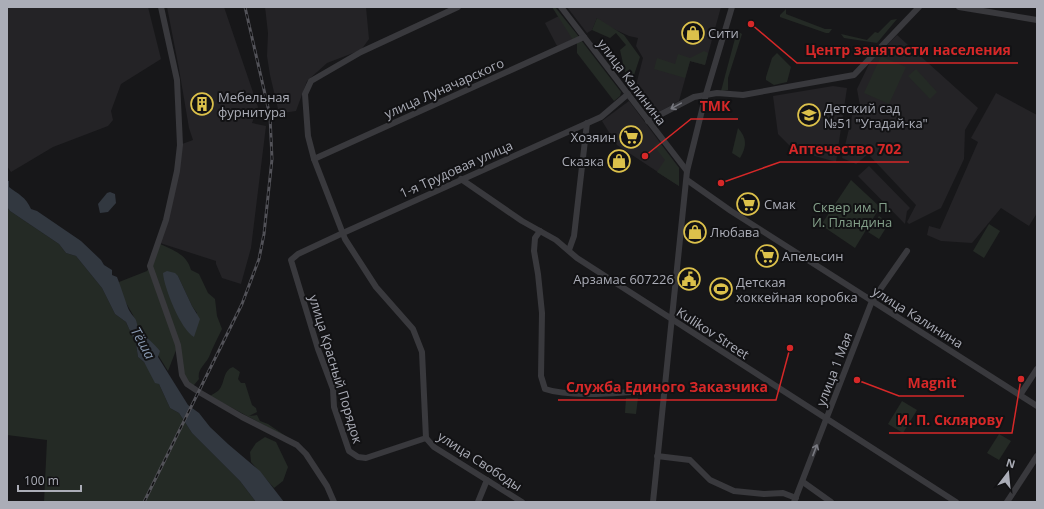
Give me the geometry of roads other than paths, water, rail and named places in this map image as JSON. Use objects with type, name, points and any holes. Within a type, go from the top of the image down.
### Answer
[{"type":"street","points":[[161,7],[177,80],[180,145],[177,171],[166,220],[150,266],[178,345],[182,375],[187,384],[199,392],[242,417],[297,444],[306,454],[327,486],[334,502]]},
{"type":"street","points":[[426,438],[422,352],[413,329],[376,286],[343,233],[314,159],[308,136],[304,94],[311,81],[361,52],[458,7]]},
{"type":"street","name":"улица Калинина","points":[[561,7],[687,171]]},
{"type":"street","points":[[653,502],[687,171],[706,94],[732,7]]},
{"type":"street","points":[[648,122],[686,100],[706,94],[743,95],[854,75],[919,7]]},
{"type":"street","points":[[959,7],[1037,20]]},
{"type":"street","name":"улица Луначарского","points":[[314,159],[584,37]]},
{"type":"street","name":"1-я Трудовая улица","points":[[291,260],[298,254],[343,233],[601,117],[628,94]]},
{"type":"street","points":[[569,250],[574,236],[587,123]]},
{"type":"street","name":"Kulikov Street","points":[[461,179],[522,221],[556,240],[577,258],[956,502]]},
{"type":"street","name":"улица Калинина","points":[[687,180],[731,211],[1037,406]]},
{"type":"street","points":[[540,231],[535,238],[534,251],[542,313],[543,385],[545,389],[553,392],[573,393],[664,390]]},
{"type":"street","name":"улица 1 Мая","points":[[795,500],[872,300],[907,251]]},
{"type":"street","name":"улица Красный Порядок","points":[[291,260],[318,349],[333,389],[336,414],[349,451],[358,457]]},
{"type":"street","points":[[1020,395],[1037,369]]},
{"type":"street","name":"улица Свободы","points":[[358,457],[366,458],[426,438],[434,447],[522,502]]},
{"type":"street","points":[[657,456],[690,460],[710,480],[734,491],[764,494],[784,493],[795,500]]},
{"type":"street","points":[[1007,502],[1037,456]]},
{"type":"street","points":[[478,502],[487,480]]},
{"type":"street","points":[[802,482],[831,502]]},
{"type":"water","name":"Тёша","points":[[7,181],[9,181],[9,187],[24,199],[31,209],[37,211],[81,241],[101,260],[104,265],[112,270],[112,275],[117,277],[128,308],[136,320],[138,331],[150,340],[160,351],[158,357],[188,405],[199,413],[210,427],[228,444],[260,471],[284,502],[256,502],[240,481],[192,433],[179,413],[170,408],[159,384],[155,383],[144,362],[138,357],[136,344],[126,322],[115,314],[102,288],[76,256],[66,253],[59,244],[10,211],[7,207]]},
{"type":"water","points":[[110,192],[115,194],[116,203],[108,212],[100,213],[98,204],[107,193]]},
{"type":"water","points":[[167,271],[175,273],[178,276],[192,306],[200,319],[194,337],[184,326],[174,308],[164,280],[163,273]]},
{"type":"railway","points":[[144,502],[242,304],[259,259],[264,234],[272,159],[270,116],[245,7]]},
{"type":"place","name":"Центр занятости населения","points":[[751,24]]},
{"type":"place","name":"Сити","points":[[693,33]]},
{"type":"place","name":"Мебельная фурнитура","points":[[202,104]]},
{"type":"place","name":"Детский сад №51 \"Угадай-ка\"","points":[[809,115]]},
{"type":"place","name":"Хозяин","points":[[631,137]]},
{"type":"place","name":"ТМК","points":[[645,156]]},
{"type":"place","name":"Сказка","points":[[619,161]]},
{"type":"place","name":"Аптечество 702","points":[[721,183]]},
{"type":"place","name":"Смак","points":[[748,204]]},
{"type":"place","name":"Любава","points":[[695,232]]},
{"type":"place","name":"Апельсин","points":[[767,256]]},
{"type":"place","name":"Арзамас 607226","points":[[689,279]]},
{"type":"place","name":"Детская хоккейная коробка","points":[[721,289]]},
{"type":"place","name":"Служба Единого Заказчика","points":[[790,348]]},
{"type":"place","name":"И. П. Склярову","points":[[1021,379]]},
{"type":"place","name":"Magnit","points":[[857,380]]},
{"type":"park label","name":"Сквер им. П. И. Пландина","points":[[852,214]]}]
